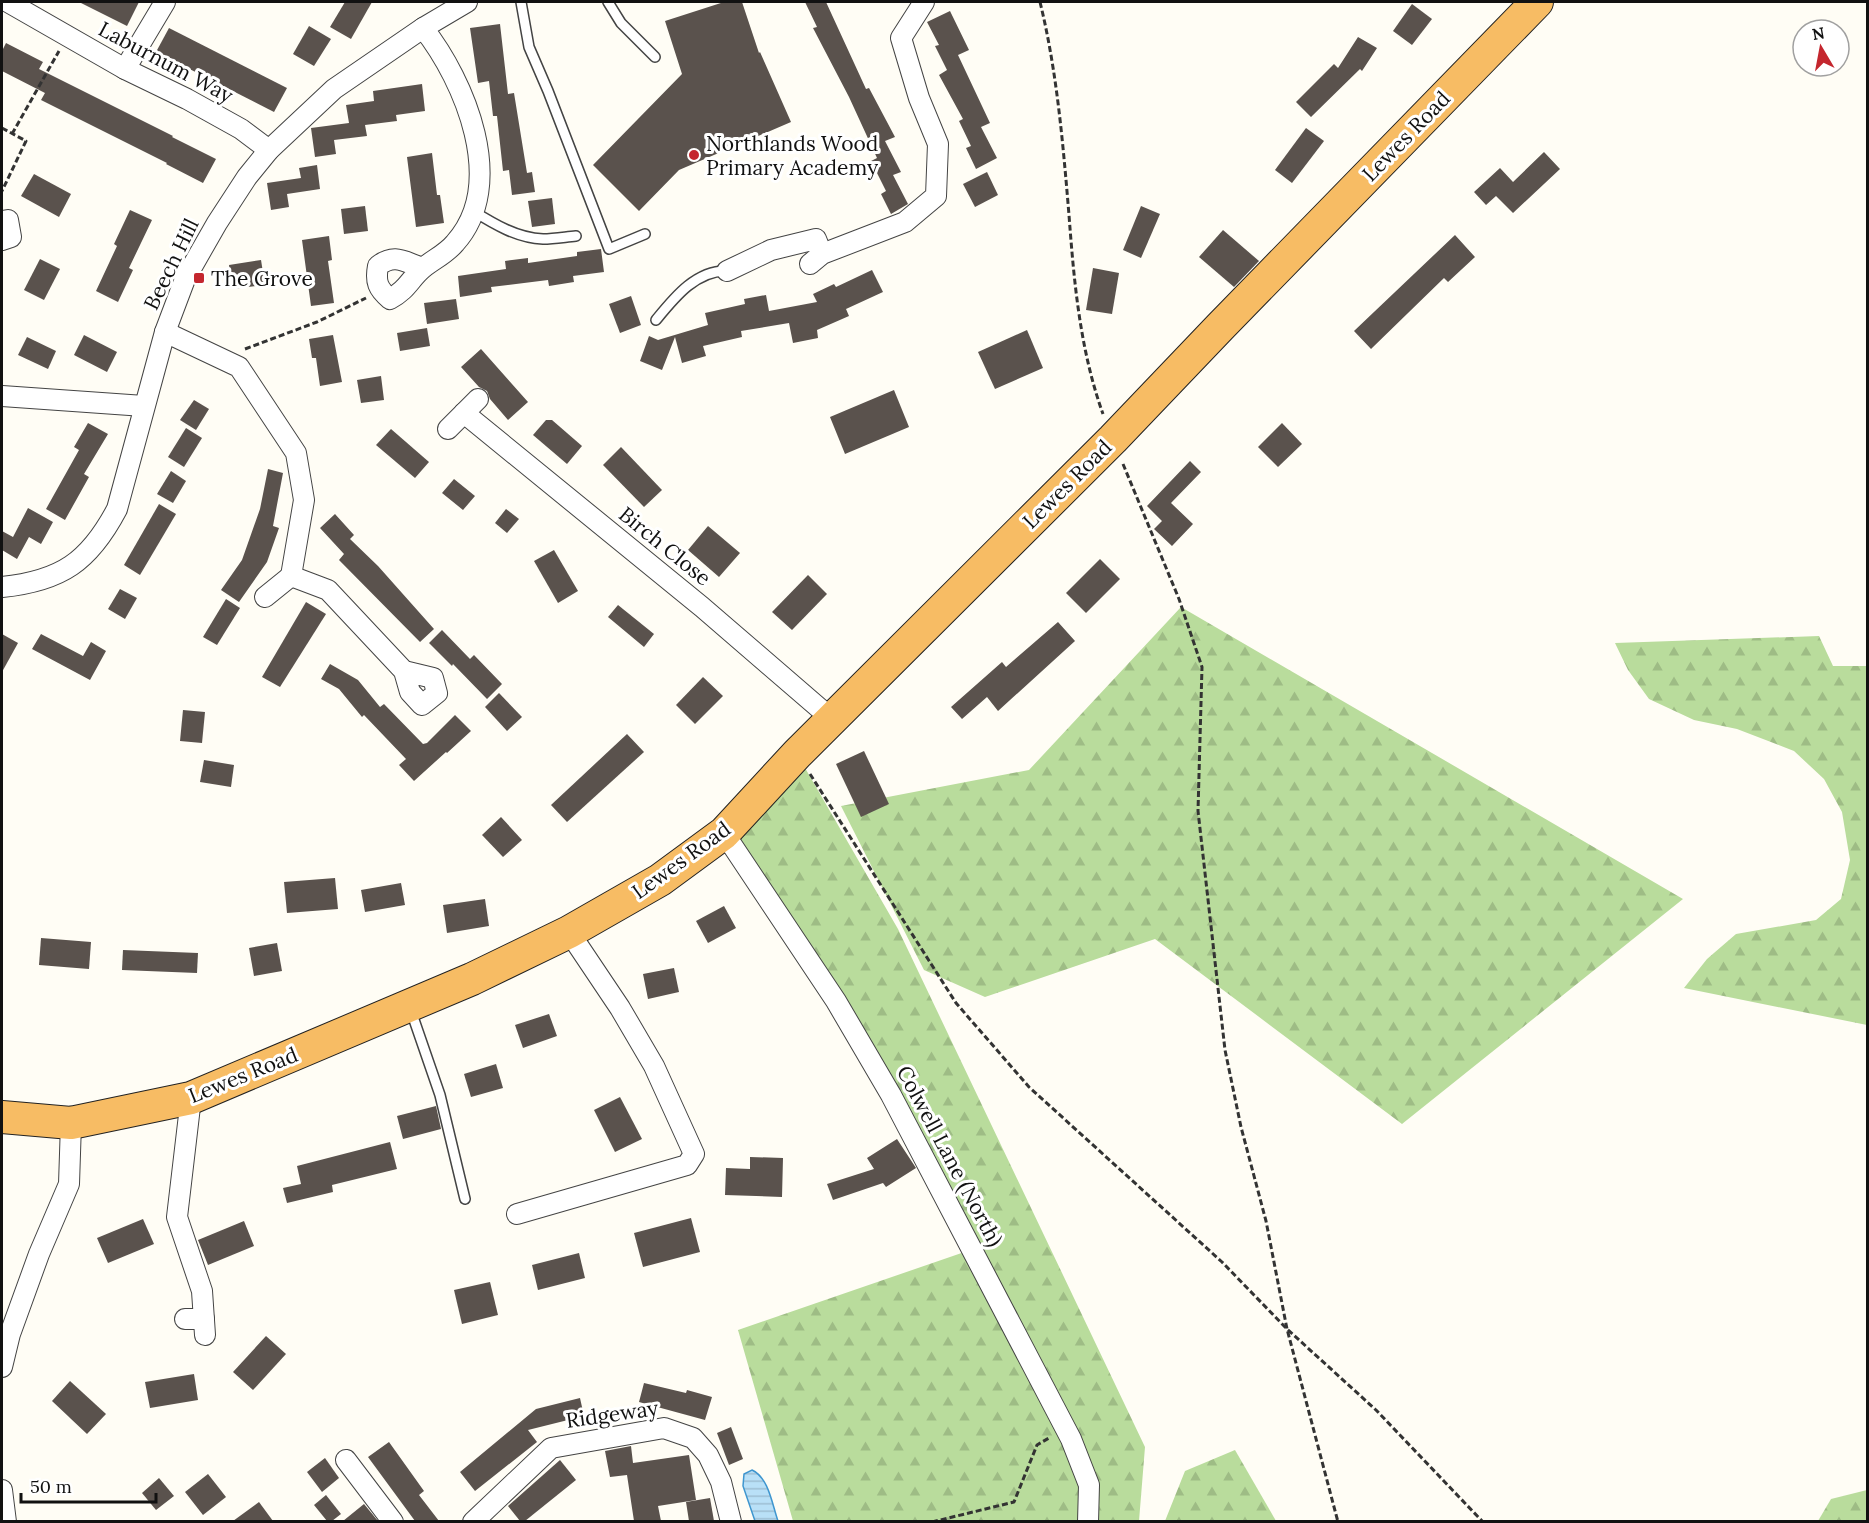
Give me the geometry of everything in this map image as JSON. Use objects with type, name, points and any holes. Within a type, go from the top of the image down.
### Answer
[{"type":"highway","name":"Lewes Road","points":[[2,1117],[71,1123],[190,1098],[472,979],[569,932],[660,880],[724,833],[797,754],[1113,439],[1537,2]]},
{"type":"street","name":"Laburnum Way","points":[[8,2],[125,69],[187,99],[241,129],[269,150]]},
{"type":"street","points":[[125,69],[165,2]]},
{"type":"street","name":"Beech Hill","points":[[2,587],[56,576],[77,561],[107,529],[117,509],[165,332],[185,279],[247,177],[269,150],[334,89],[423,28],[467,2]]},
{"type":"street","points":[[727,271],[771,250],[816,239],[816,259],[905,222],[936,196],[938,144],[919,98],[901,38],[924,2]]},
{"type":"street","points":[[423,28],[437,45],[459,87],[474,129],[480,162],[479,192],[470,221],[456,242],[438,259],[423,268],[404,291],[390,299],[380,291],[375,279],[378,266],[387,260],[396,259],[423,268]]},
{"type":"street","points":[[2,221],[8,220],[11,237],[2,240]]},
{"type":"street","points":[[165,332],[239,367],[296,453],[304,500],[291,576],[265,597]]},
{"type":"street","points":[[2,396],[144,406]]},
{"type":"street","points":[[448,429],[478,399]]},
{"type":"street","name":"Birch Close","points":[[464,413],[702,607],[833,720]]},
{"type":"street","points":[[291,576],[328,590],[404,671]]},
{"type":"street","name":"Colwell Lane (North)","points":[[724,833],[836,1001],[891,1095],[1066,1429],[1089,1485],[1088,1521]]},
{"type":"street","points":[[517,1214],[687,1165],[694,1154],[654,1066],[620,1008],[569,932]]},
{"type":"street","points":[[190,1098],[177,1216],[202,1291],[198,1325]]},
{"type":"street","points":[[2,1367],[10,1334],[39,1254],[69,1184],[71,1123]]},
{"type":"street","name":"Ridgeway","points":[[473,1521],[551,1448],[664,1428],[693,1438],[708,1455],[721,1482],[731,1521]]},
{"type":"street","points":[[346,1460],[393,1521]]},
{"type":"street","points":[[2,1490],[6,1521]]},
{"type":"lane","points":[[520,2],[528,47],[548,91],[609,249],[645,234]]},
{"type":"lane","points":[[608,2],[621,23],[655,57]]},
{"type":"lane","points":[[473,211],[517,233],[542,239],[576,236]]},
{"type":"lane","points":[[656,320],[683,289],[716,270],[727,271]]},
{"type":"lane","points":[[409,1005],[440,1095],[465,1199]]},
{"type":"path","points":[[1040,2],[1051,54],[1065,172],[1076,296],[1094,387],[1179,599],[1202,667],[1197,811],[1225,1050],[1241,1127],[1266,1221],[1287,1329],[1338,1521]]},
{"type":"path","points":[[12,134],[67,36]]},
{"type":"path","points":[[2,128],[26,141],[2,191]]},
{"type":"path","points":[[221,358],[317,322],[380,291]]},
{"type":"path","points":[[797,754],[956,1003],[1029,1087],[1222,1262],[1287,1329],[1376,1410],[1484,1521]]},
{"type":"path","points":[[932,1521],[1014,1502],[1037,1445],[1066,1429]]},
{"type":"green space","points":[[1181,607],[1683,899],[1402,1124],[1155,939],[985,997],[924,970],[841,806],[1029,770]]},
{"type":"green space","points":[[1819,636],[1833,666],[1867,666],[1867,1025],[1684,988],[1707,959],[1736,934],[1816,920],[1841,899],[1850,860],[1842,812],[1824,779],[1794,751],[1737,729],[1694,720],[1649,699],[1628,670],[1615,643]]},
{"type":"green space","points":[[797,754],[898,929],[1145,1447],[1139,1521],[793,1521],[738,1330],[979,1247],[724,833]]},
{"type":"green space","points":[[1235,1450],[1276,1521],[1165,1521],[1185,1471]]},
{"type":"green space","points":[[1867,1490],[1867,1521],[1818,1521],[1831,1499]]},
{"type":"water","points":[[752,1470],[766,1485],[778,1521],[755,1521],[743,1486],[744,1474]]},
{"type":"building","points":[[79,2],[139,2],[127,26]]},
{"type":"building","points":[[345,2],[372,2],[351,39],[330,27]]},
{"type":"building","points":[[724,2],[742,2],[759,53],[791,122],[679,170],[639,211],[593,165],[682,74],[665,21]]},
{"type":"building","points":[[805,2],[826,2],[866,89],[869,88],[895,137],[885,141],[901,172],[893,175],[908,204],[891,214],[881,194],[886,191],[871,161],[877,158],[849,97],[813,28],[817,27]]},
{"type":"building","points":[[1412,4],[1432,19],[1412,45],[1393,31]]},
{"type":"building","points":[[950,11],[969,50],[958,55],[990,123],[981,127],[997,158],[976,169],[966,148],[971,146],[959,121],[963,119],[939,75],[947,70],[935,46],[939,45],[927,22]]},
{"type":"building","points":[[500,24],[508,94],[514,93],[527,173],[532,172],[535,192],[512,195],[509,170],[503,171],[497,116],[493,116],[489,81],[478,83],[470,28]]},
{"type":"building","points":[[309,26],[331,39],[314,66],[293,54]]},
{"type":"building","points":[[169,28],[287,88],[274,112],[156,52]]},
{"type":"building","points":[[1358,37],[1377,48],[1362,71],[1360,69],[1311,117],[1296,102],[1334,64],[1338,68]]},
{"type":"building","points":[[6,43],[43,62],[39,69],[216,159],[203,183],[41,100],[45,93],[2,71],[2,51]]},
{"type":"building","points":[[422,84],[425,111],[396,115],[397,121],[365,125],[367,136],[334,140],[336,154],[315,157],[311,128],[349,123],[346,105],[374,101],[373,91]]},
{"type":"building","points":[[1306,128],[1324,141],[1292,183],[1275,170]]},
{"type":"building","points":[[1544,152],[1560,169],[1513,213],[1496,196],[1486,205],[1474,192],[1500,168],[1513,182]]},
{"type":"building","points":[[432,153],[437,195],[440,195],[444,223],[416,227],[407,157]]},
{"type":"building","points":[[317,165],[320,189],[287,194],[289,207],[271,210],[267,183],[301,178],[299,168]]},
{"type":"building","points":[[987,172],[998,195],[975,207],[963,184]]},
{"type":"building","points":[[34,174],[71,194],[59,217],[21,196]]},
{"type":"building","points":[[552,198],[555,224],[532,227],[528,201]]},
{"type":"building","points":[[365,206],[368,231],[344,234],[341,209]]},
{"type":"building","points":[[1141,206],[1160,214],[1141,258],[1123,250]]},
{"type":"building","points":[[130,210],[152,220],[129,268],[133,270],[118,302],[96,291],[117,246],[114,244]]},
{"type":"building","points":[[1223,230],[1259,261],[1234,287],[1199,257]]},
{"type":"building","points":[[1455,235],[1475,257],[1448,282],[1444,278],[1371,349],[1354,331]]},
{"type":"building","points":[[329,236],[332,260],[328,261],[334,303],[311,306],[302,240]]},
{"type":"building","points":[[601,249],[604,272],[573,276],[574,282],[549,286],[548,280],[491,287],[492,292],[460,297],[458,276],[506,269],[505,261],[528,258],[528,263],[577,256],[577,252]]},
{"type":"building","points":[[40,259],[60,269],[44,300],[24,290]]},
{"type":"building","points":[[261,260],[265,285],[232,289],[229,265]]},
{"type":"building","points":[[1093,268],[1119,273],[1112,314],[1086,310]]},
{"type":"building","points":[[872,270],[883,292],[846,309],[849,316],[817,330],[818,338],[793,343],[789,323],[741,331],[742,337],[703,346],[706,356],[682,363],[675,337],[662,370],[640,361],[649,336],[658,340],[708,325],[705,313],[745,304],[744,299],[766,295],[769,311],[817,302],[813,294],[834,284],[836,287]]},
{"type":"building","points":[[631,296],[641,325],[620,333],[609,304]]},
{"type":"building","points":[[456,299],[459,319],[427,324],[424,303]]},
{"type":"building","points":[[427,328],[430,346],[400,351],[397,333]]},
{"type":"building","points":[[1027,330],[1043,368],[995,389],[978,352]]},
{"type":"building","points":[[84,335],[117,352],[107,372],[74,355]]},
{"type":"building","points":[[333,335],[342,382],[320,386],[316,358],[312,358],[309,339]]},
{"type":"building","points":[[27,337],[56,351],[48,369],[18,355]]},
{"type":"building","points":[[481,349],[528,402],[508,420],[490,399],[487,391],[479,387],[461,367]]},
{"type":"building","points":[[381,376],[384,400],[361,403],[357,380]]},
{"type":"building","points":[[894,390],[909,427],[845,454],[830,417]]},
{"type":"building","points":[[194,400],[209,409],[196,430],[180,420]]},
{"type":"building","points":[[546,420],[552,420],[582,446],[567,464],[533,435]]},
{"type":"building","points":[[88,423],[108,434],[84,474],[89,477],[65,520],[46,509],[79,450],[74,447]]},
{"type":"building","points":[[1282,423],[1302,444],[1278,467],[1258,447]]},
{"type":"building","points":[[186,428],[202,438],[184,467],[168,457]]},
{"type":"building","points":[[391,429],[429,462],[415,478],[376,445]]},
{"type":"building","points":[[621,447],[662,490],[644,507],[603,465]]},
{"type":"building","points":[[1190,461],[1201,472],[1171,503],[1193,524],[1172,546],[1154,529],[1162,521],[1147,506]]},
{"type":"building","points":[[268,469],[283,473],[273,526],[279,528],[267,562],[239,602],[221,590],[242,560],[260,509]]},
{"type":"building","points":[[171,471],[186,481],[173,503],[157,494]]},
{"type":"building","points":[[454,479],[475,496],[463,510],[442,493]]},
{"type":"building","points":[[159,504],[176,514],[140,575],[124,565]]},
{"type":"building","points":[[28,508],[53,522],[41,544],[29,537],[17,559],[2,550],[2,531],[13,537]]},
{"type":"building","points":[[506,509],[519,519],[507,533],[495,523]]},
{"type":"building","points":[[335,514],[354,535],[350,539],[378,566],[434,629],[420,642],[339,560],[344,554],[320,528]]},
{"type":"building","points":[[708,526],[740,553],[719,577],[688,550]]},
{"type":"building","points":[[554,550],[578,591],[558,603],[534,561]]},
{"type":"building","points":[[1100,559],[1120,579],[1086,613],[1066,593]]},
{"type":"building","points":[[808,575],[827,594],[792,630],[772,612]]},
{"type":"building","points":[[120,589],[137,598],[125,619],[108,609]]},
{"type":"building","points":[[226,599],[240,608],[217,645],[203,637]]},
{"type":"building","points":[[306,602],[326,614],[280,687],[262,677]]},
{"type":"building","points":[[618,605],[654,634],[644,647],[608,617]]},
{"type":"building","points":[[1058,622],[1075,641],[998,711],[987,697],[962,719],[951,707],[1002,662],[1006,667]]},
{"type":"building","points":[[442,630],[470,659],[474,655],[502,684],[487,699],[429,643]]},
{"type":"building","points":[[2,634],[18,643],[2,672]]},
{"type":"building","points":[[41,634],[83,656],[91,642],[106,651],[90,680],[32,649]]},
{"type":"building","points":[[330,664],[358,680],[380,707],[384,704],[423,744],[427,743],[455,715],[471,731],[414,781],[399,765],[406,759],[364,715],[362,717],[339,689],[321,679]]},
{"type":"building","points":[[703,677],[723,696],[695,724],[676,705]]},
{"type":"building","points":[[499,693],[522,717],[507,731],[485,707]]},
{"type":"building","points":[[183,710],[205,712],[202,743],[180,741]]},
{"type":"building","points":[[627,734],[644,752],[567,822],[551,805]]},
{"type":"building","points":[[864,751],[889,804],[861,817],[836,764]]},
{"type":"building","points":[[204,760],[234,765],[231,787],[200,782]]},
{"type":"building","points":[[501,817],[522,840],[503,857],[482,835]]},
{"type":"building","points":[[335,878],[338,909],[287,913],[284,882]]},
{"type":"building","points":[[401,883],[405,905],[365,912],[361,890]]},
{"type":"building","points":[[485,899],[489,926],[447,933],[443,905]]},
{"type":"building","points":[[724,906],[736,928],[708,943],[696,921]]},
{"type":"building","points":[[41,938],[91,942],[89,969],[39,965]]},
{"type":"building","points":[[277,943],[282,971],[254,976],[249,948]]},
{"type":"building","points":[[123,950],[198,953],[197,973],[122,970]]},
{"type":"building","points":[[674,968],[679,992],[648,999],[643,974]]},
{"type":"building","points":[[549,1014],[557,1036],[523,1048],[515,1025]]},
{"type":"building","points":[[496,1064],[503,1088],[471,1097],[464,1074]]},
{"type":"building","points":[[620,1097],[642,1139],[615,1152],[594,1110]]},
{"type":"building","points":[[436,1106],[441,1129],[403,1139],[397,1116]]},
{"type":"building","points":[[897,1139],[916,1168],[886,1187],[883,1183],[833,1200],[827,1184],[874,1169],[867,1158]]},
{"type":"building","points":[[390,1142],[397,1169],[332,1185],[333,1192],[287,1203],[283,1188],[301,1184],[297,1166]]},
{"type":"building","points":[[750,1157],[783,1158],[782,1197],[725,1195],[726,1168],[750,1169]]},
{"type":"building","points":[[691,1218],[700,1252],[643,1267],[634,1233]]},
{"type":"building","points":[[143,1219],[154,1244],[108,1263],[97,1238]]},
{"type":"building","points":[[244,1221],[254,1246],[208,1265],[198,1240]]},
{"type":"building","points":[[579,1253],[585,1278],[538,1290],[532,1265]]},
{"type":"building","points":[[490,1282],[498,1315],[462,1324],[454,1290]]},
{"type":"building","points":[[266,1336],[286,1354],[253,1390],[233,1372]]},
{"type":"building","points":[[194,1374],[198,1400],[150,1408],[145,1382]]},
{"type":"building","points":[[70,1381],[106,1414],[87,1434],[52,1401]]},
{"type":"building","points":[[644,1383],[686,1393],[687,1390],[712,1397],[705,1420],[639,1402]]},
{"type":"building","points":[[580,1398],[584,1416],[528,1430],[537,1442],[475,1491],[460,1472],[536,1409]]},
{"type":"building","points":[[731,1427],[743,1459],[729,1465],[717,1433]]},
{"type":"building","points":[[389,1442],[424,1491],[419,1495],[439,1521],[415,1521],[368,1457]]},
{"type":"building","points":[[631,1446],[633,1463],[689,1455],[696,1500],[658,1506],[661,1521],[634,1521],[627,1475],[610,1477],[605,1451]]},
{"type":"building","points":[[325,1458],[339,1478],[322,1492],[307,1472]]},
{"type":"building","points":[[560,1460],[576,1480],[525,1521],[520,1521],[508,1506]]},
{"type":"building","points":[[208,1474],[226,1497],[203,1515],[185,1492]]},
{"type":"building","points":[[159,1478],[174,1496],[156,1510],[142,1493]]},
{"type":"building","points":[[326,1495],[341,1514],[332,1521],[327,1521],[314,1505]]},
{"type":"building","points":[[710,1498],[714,1521],[689,1521],[686,1502]]},
{"type":"building","points":[[259,1502],[273,1521],[233,1521]]},
{"type":"building","points":[[364,1504],[378,1521],[343,1521]]},
{"type":"place","name":"Northlands Wood Primary Academy","points":[[694,155]]},
{"type":"place","name":"The Grove","points":[[199,278]]}]
